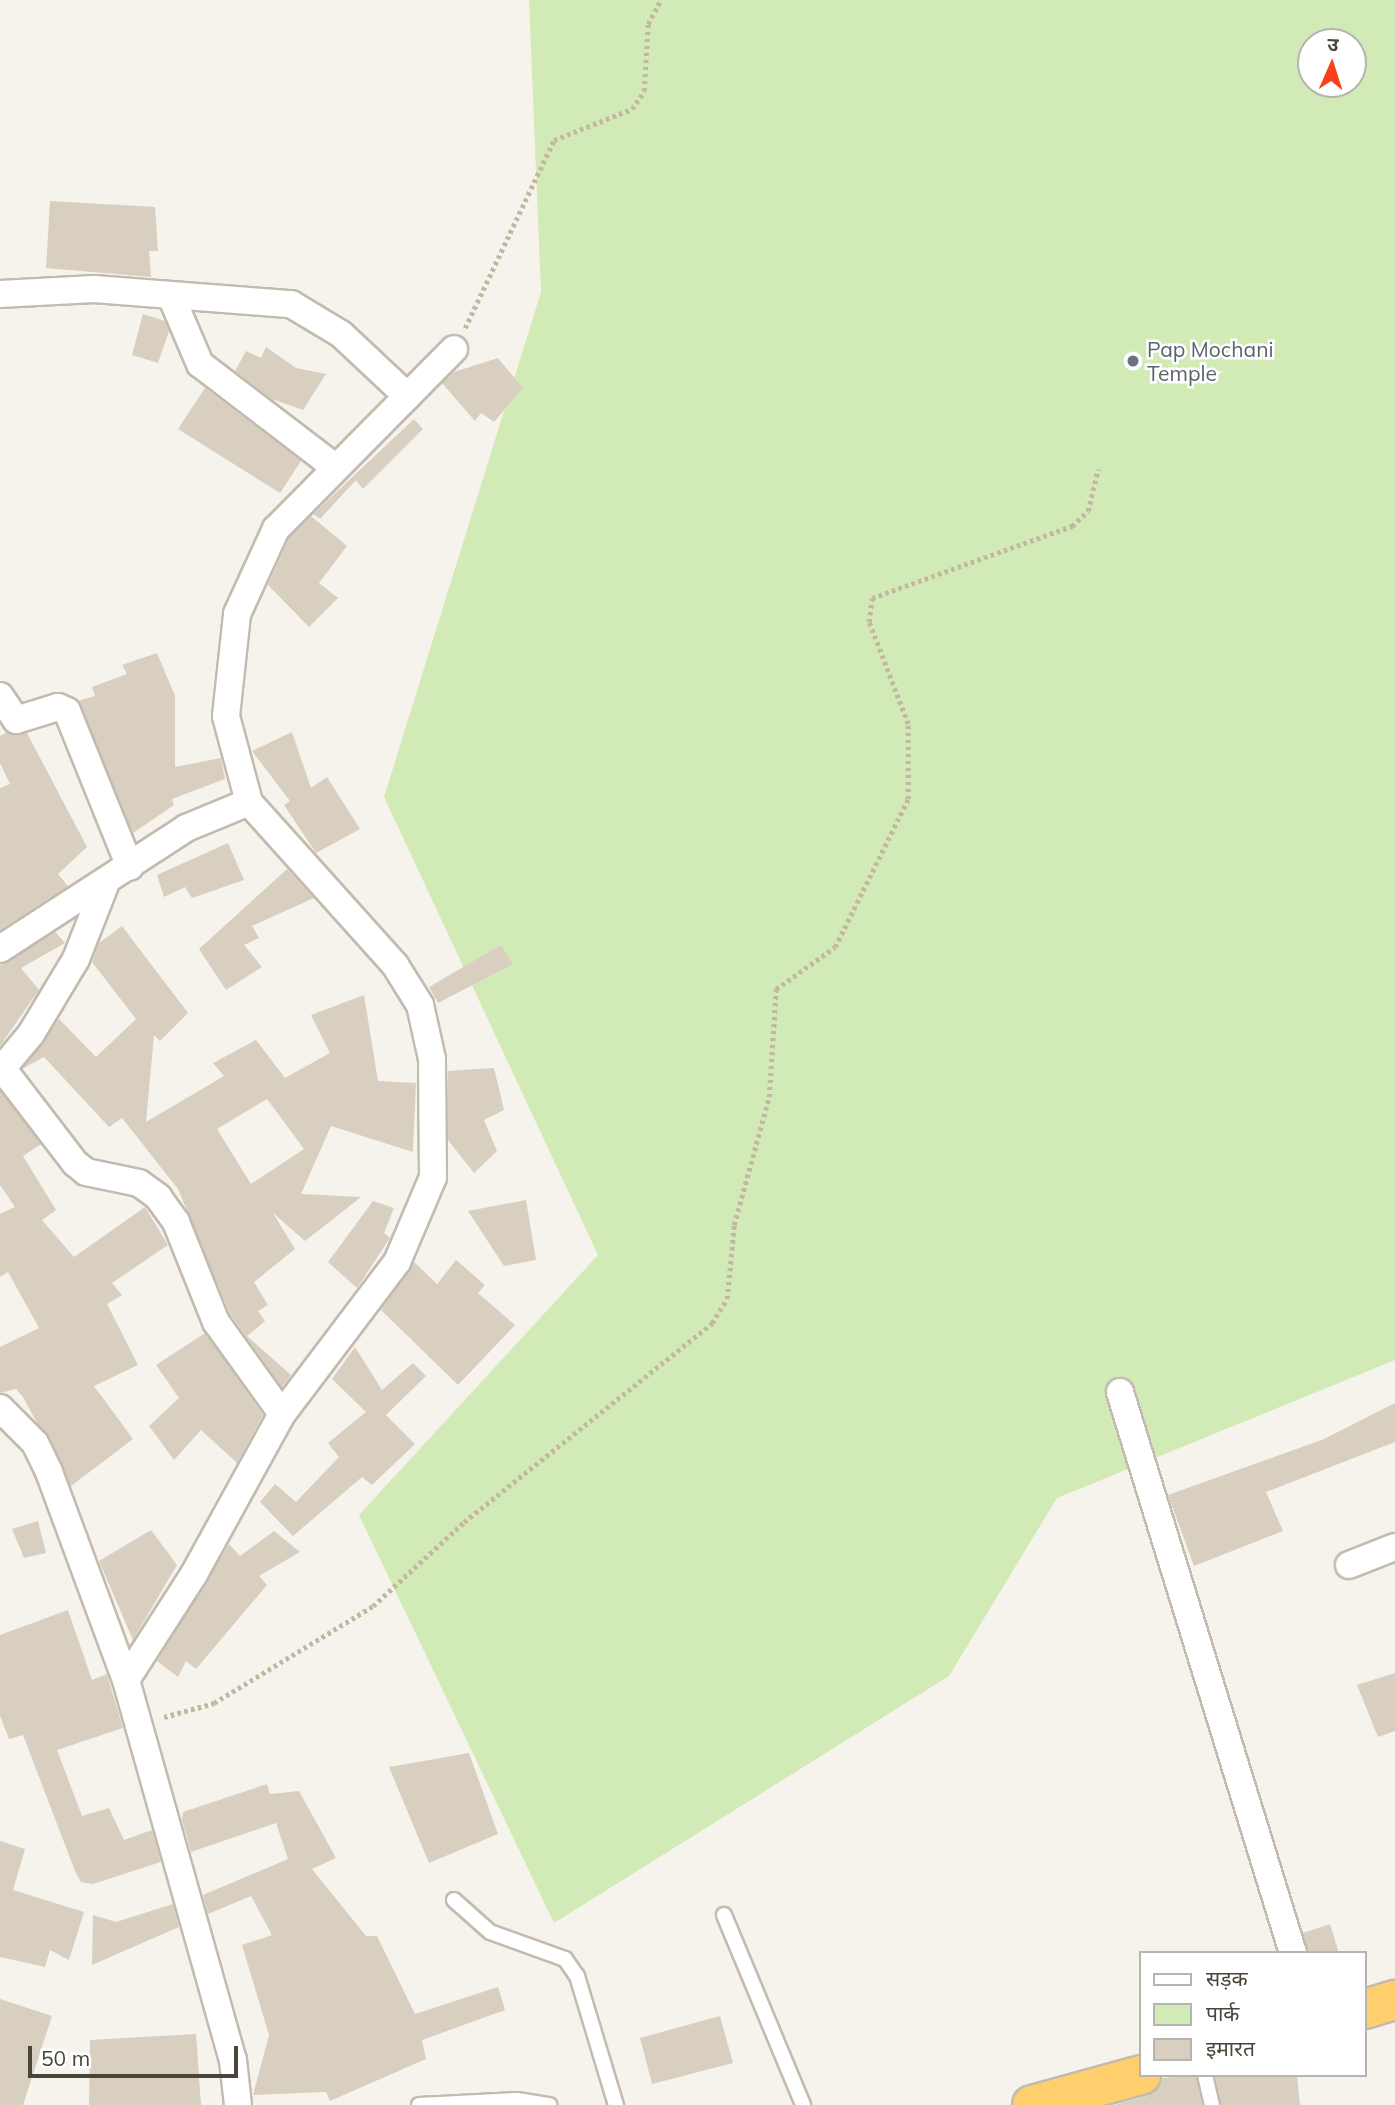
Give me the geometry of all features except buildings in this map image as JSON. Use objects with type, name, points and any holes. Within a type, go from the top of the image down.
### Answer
[{"type":"highway","points":[[1367,2008],[1395,2000]]},
{"type":"highway","points":[[1032,2105],[1097,2097],[1140,2076]]},
{"type":"street","points":[[0,294],[60,288],[291,304],[341,334],[407,396]]},
{"type":"street","points":[[171,296],[201,364],[336,468]]},
{"type":"street","points":[[126,1681],[194,1574],[282,1414],[397,1262],[433,1177],[432,1059],[420,1005],[395,965],[249,802],[226,716],[237,614],[276,528],[454,349]]},
{"type":"street","points":[[0,696],[16,720],[58,707],[67,711],[130,867]]},
{"type":"street","points":[[0,949],[106,883],[186,828],[249,802]]},
{"type":"street","points":[[106,883],[76,959],[31,1034],[1,1069],[86,1172],[139,1183],[158,1198],[176,1222],[216,1322],[282,1414]]},
{"type":"street","points":[[1120,1392],[1292,1951]]},
{"type":"street","points":[[1,1411],[35,1443],[50,1472],[126,1681],[233,2060],[238,2105]]},
{"type":"street","points":[[1349,1564],[1395,1547]]},
{"type":"lane","points":[[454,1900],[490,1932],[565,1959],[577,1976],[616,2105]]},
{"type":"lane","points":[[724,1915],[803,2105]]},
{"type":"lane","points":[[1205,2077],[1212,2105]]},
{"type":"lane","points":[[419,2105],[517,2100],[550,2105]]},
{"type":"path","points":[[454,349],[554,140],[632,108],[644,91],[648,24],[661,0]]},
{"type":"path","points":[[138,1724],[214,1703],[373,1606],[464,1522],[712,1323],[727,1299],[734,1225],[769,1097],[776,989],[835,947],[908,799],[908,724],[869,622],[872,598],[1072,526],[1088,511],[1098,469]]},
{"type":"green space","points":[[529,0],[1395,0],[1395,1360],[1057,1498],[949,1676],[554,1923],[359,1515],[598,1255],[384,797],[541,292]]},
{"type":"place","name":"Pap Mochani Temple","points":[[1133,361]]}]
